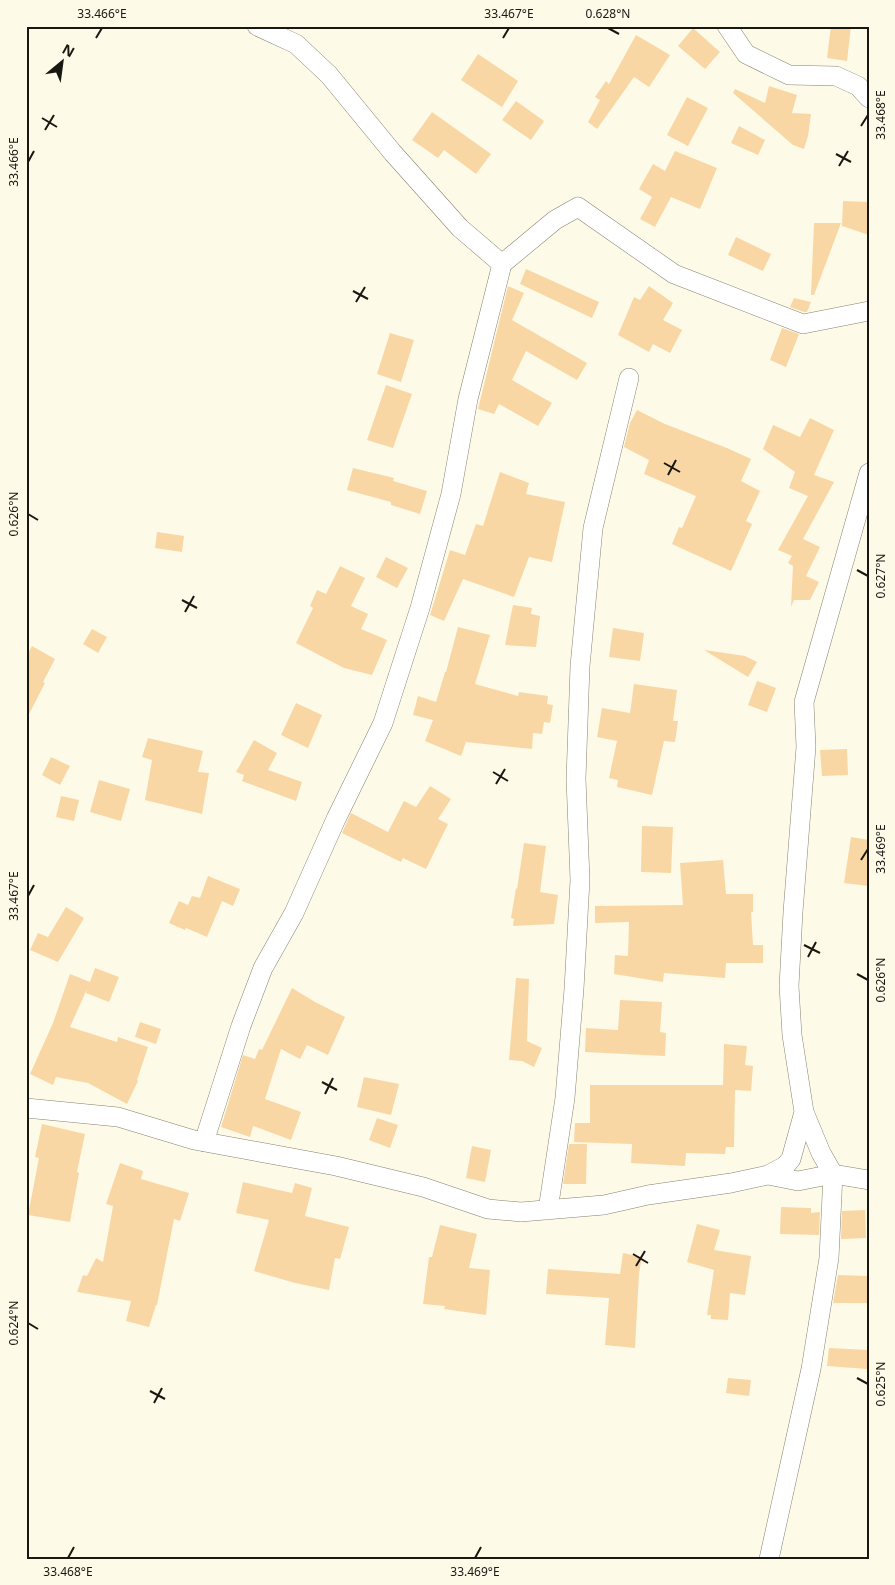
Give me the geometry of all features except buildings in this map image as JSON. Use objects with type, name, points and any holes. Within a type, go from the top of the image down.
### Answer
[{"type":"street","points":[[258,26],[296,44],[329,75],[393,153],[460,228],[502,264]]},
{"type":"street","points":[[727,26],[746,54],[788,75],[836,76],[858,86],[869,98]]},
{"type":"street","points":[[204,1142],[241,1026],[263,968],[294,913],[336,819],[383,723],[420,608],[451,494],[468,399],[502,264],[555,220],[578,207],[674,274],[804,324],[869,311]]},
{"type":"street","points":[[548,1210],[564,1098],[574,989],[580,880],[576,779],[580,666],[593,528],[630,378]]},
{"type":"street","points":[[769,1559],[811,1369],[829,1258],[833,1174],[821,1152],[804,1112],[792,1035],[789,986],[806,747],[804,702],[869,473]]},
{"type":"street","points":[[26,1108],[118,1117],[204,1142],[336,1166],[423,1188],[488,1209],[521,1212],[604,1205],[648,1195],[731,1183],[768,1175],[785,1166],[792,1159],[804,1112]]},
{"type":"street","points":[[768,1175],[798,1181],[833,1174],[869,1180]]}]
